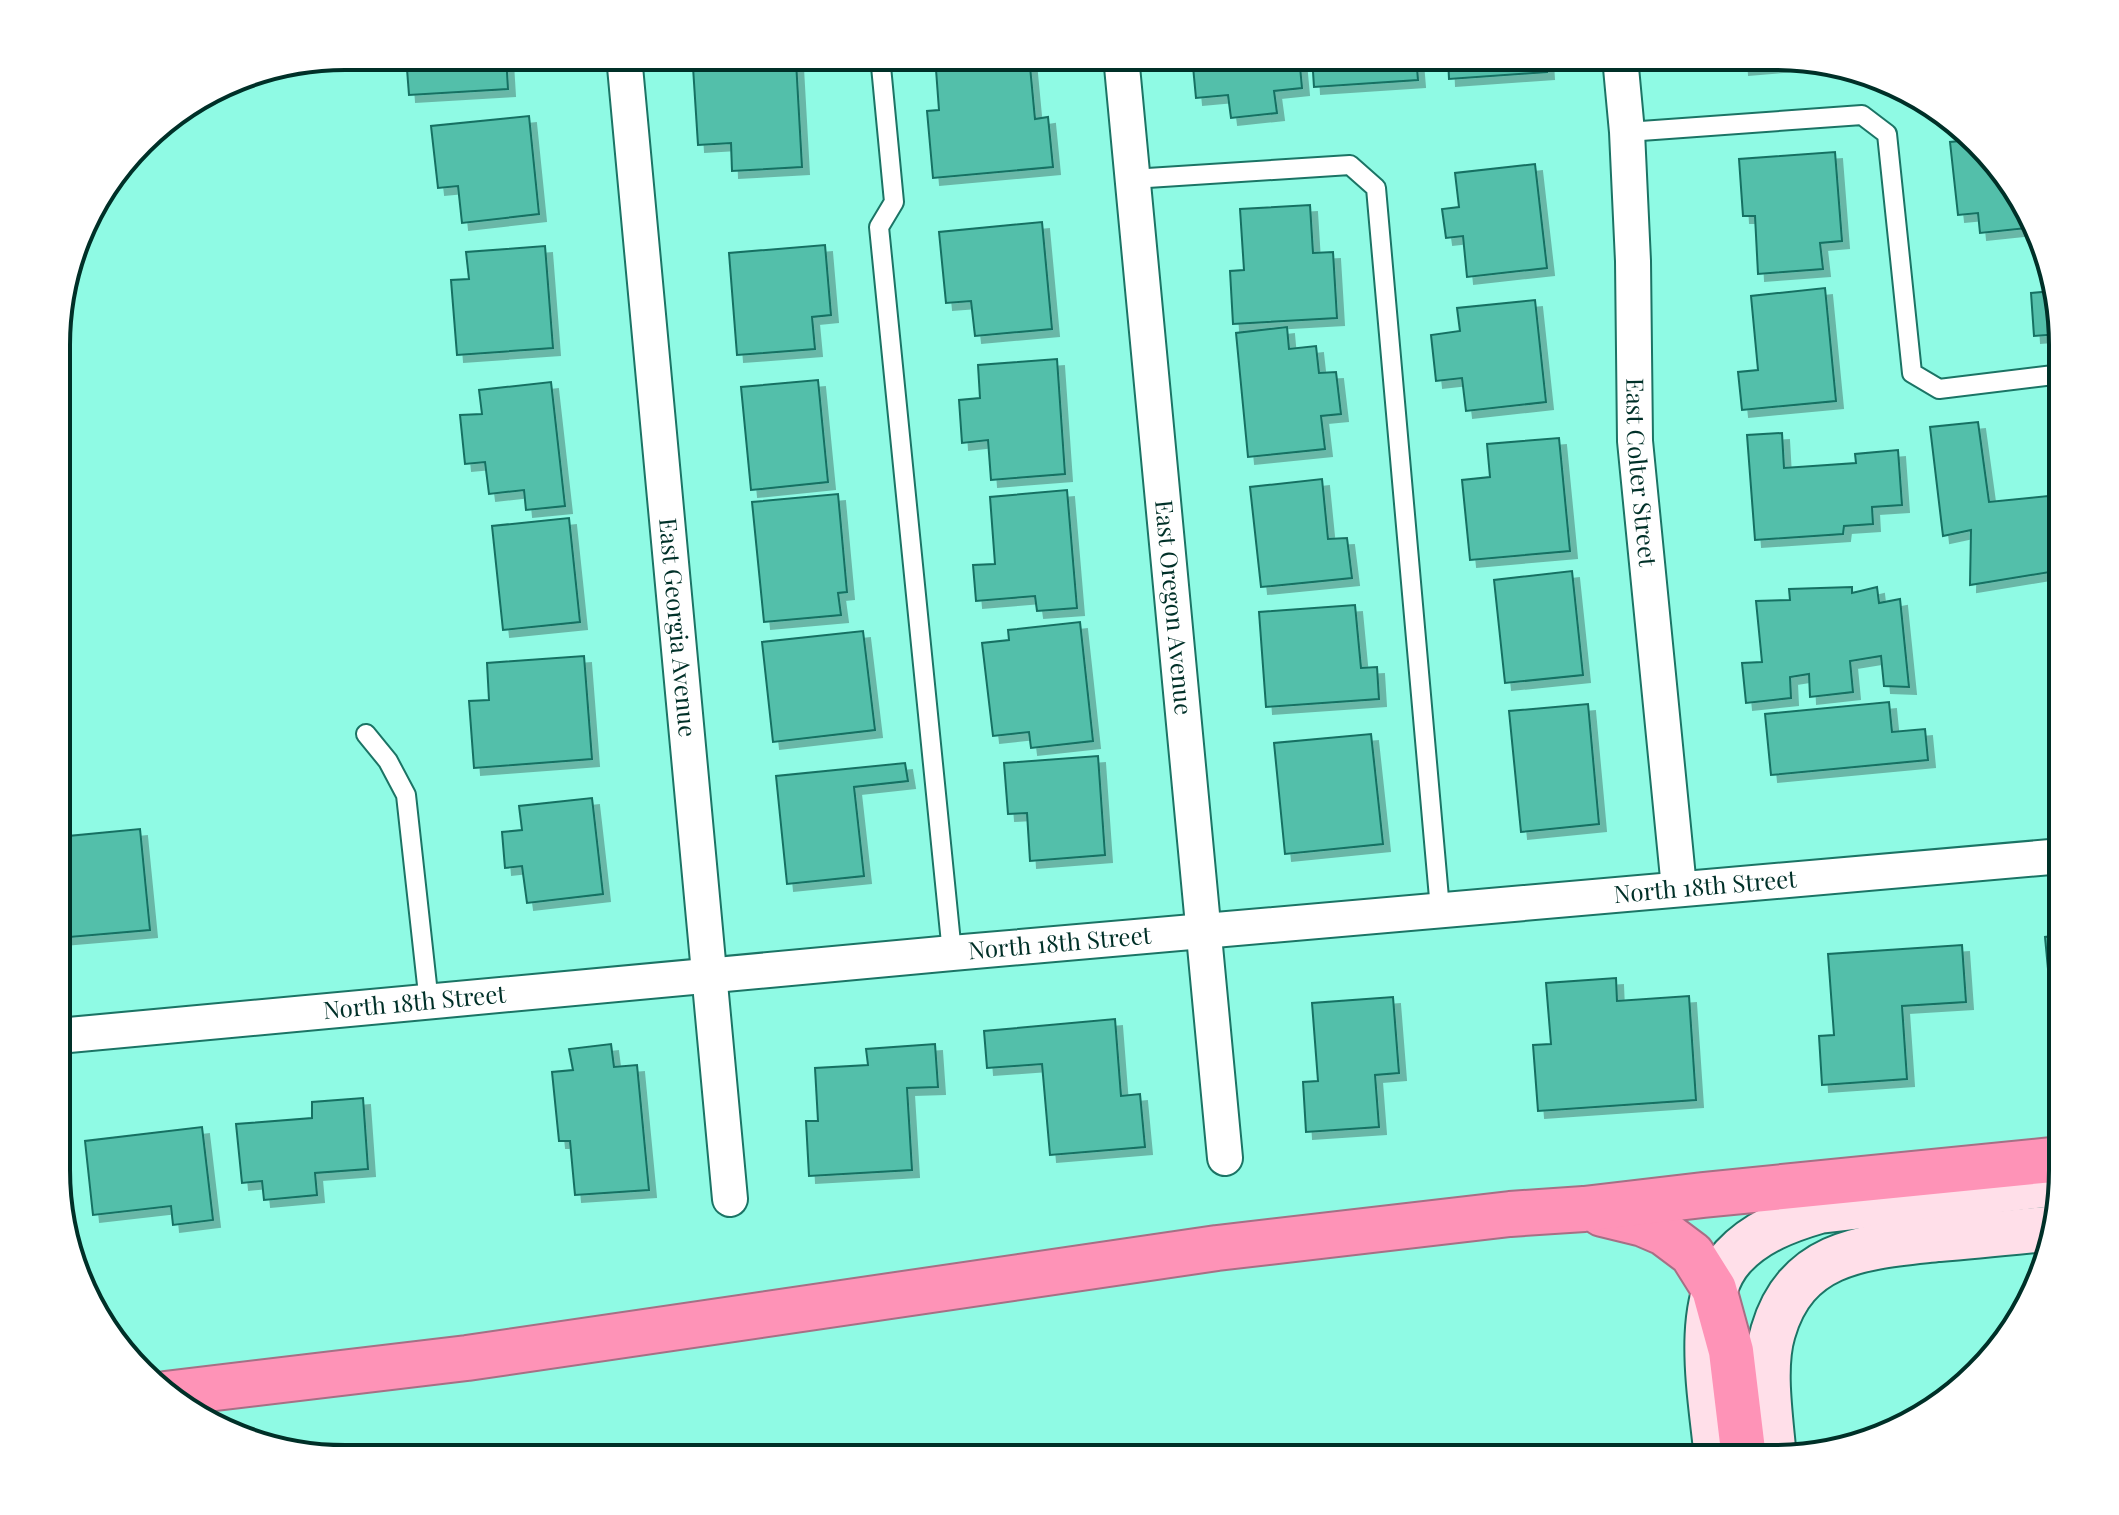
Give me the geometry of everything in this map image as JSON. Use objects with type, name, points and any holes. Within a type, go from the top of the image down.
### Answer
[{"type":"highway","points":[[183,1392],[467,1358],[1217,1248],[1510,1214],[2048,1160]]},
{"type":"highway","points":[[1584,1209],[1643,1224],[1664,1233],[1692,1254],[1714,1289],[1731,1351],[1738,1384],[1743,1445]]},
{"type":"main road","points":[[1714,1289],[1732,1257],[1758,1236],[1787,1220],[1819,1211],[2048,1185]]},
{"type":"main road","points":[[1721,1445],[1738,1384],[1772,1334],[1787,1297],[1812,1271],[1835,1258],[1869,1246],[2042,1229]]},
{"type":"main road","points":[[1738,1384],[1767,1445]]},
{"type":"street","name":"East Georgia Avenue","points":[[625,71],[730,1199]]},
{"type":"street","name":"East Oregon Avenue","points":[[1122,71],[1225,1158]]},
{"type":"street","name":"East Colter Street","points":[[1621,71],[1633,261],[1635,441],[1679,888]]},
{"type":"street","name":"North 18th Street","points":[[71,1035],[1440,909],[2048,857]]},
{"type":"lane","points":[[881,71],[894,202],[879,227],[952,953]]},
{"type":"lane","points":[[1627,132],[1862,115],[1887,134],[1912,373],[1939,389],[2048,376]]},
{"type":"lane","points":[[1132,179],[1350,165],[1376,188],[1440,909]]},
{"type":"lane","points":[[366,734],[388,761],[406,795],[429,1003]]},
{"type":"building","points":[[407,71],[507,71],[508,89],[409,95]]},
{"type":"building","points":[[693,71],[797,71],[802,167],[732,171],[731,143],[698,145]]},
{"type":"building","points":[[936,71],[1030,71],[1035,119],[1048,117],[1053,167],[933,178],[927,111],[939,110]]},
{"type":"building","points":[[1193,71],[1300,71],[1302,88],[1274,91],[1277,113],[1231,118],[1228,95],[1196,98]]},
{"type":"building","points":[[1313,71],[1417,71],[1418,80],[1314,87]]},
{"type":"building","points":[[1449,71],[1547,71],[1547,72],[1449,79]]},
{"type":"building","points":[[529,116],[539,214],[462,223],[458,186],[438,188],[431,126]]},
{"type":"building","points":[[1957,141],[1981,164],[2023,228],[1980,233],[1978,213],[1958,215],[1950,142]]},
{"type":"building","points":[[1835,152],[1842,241],[1820,243],[1823,269],[1758,274],[1755,216],[1743,216],[1739,159]]},
{"type":"building","points":[[1535,164],[1547,268],[1467,277],[1463,236],[1446,238],[1442,209],[1459,207],[1455,173]]},
{"type":"building","points":[[1310,205],[1313,253],[1333,252],[1337,318],[1233,324],[1230,271],[1244,270],[1240,209]]},
{"type":"building","points":[[1042,222],[1052,329],[975,336],[971,301],[946,303],[939,232]]},
{"type":"building","points":[[825,245],[831,315],[812,317],[815,349],[737,355],[729,253]]},
{"type":"building","points":[[545,246],[553,348],[457,355],[451,280],[469,279],[466,252]]},
{"type":"building","points":[[1825,288],[1836,401],[1742,410],[1738,372],[1758,370],[1751,296]]},
{"type":"building","points":[[2044,292],[2048,335],[2034,336],[2031,293]]},
{"type":"building","points":[[1535,300],[1546,402],[1466,411],[1462,378],[1436,381],[1431,335],[1460,331],[1457,308]]},
{"type":"building","points":[[1287,327],[1289,349],[1316,346],[1319,373],[1336,372],[1341,414],[1321,416],[1325,449],[1248,457],[1236,333]]},
{"type":"building","points":[[1057,359],[1065,474],[991,480],[988,440],[962,443],[959,400],[980,398],[978,365]]},
{"type":"building","points":[[818,380],[828,482],[751,490],[741,387]]},
{"type":"building","points":[[551,382],[565,506],[526,510],[524,490],[489,494],[485,462],[465,464],[460,415],[482,414],[479,390]]},
{"type":"building","points":[[1978,422],[1989,502],[2048,496],[2048,572],[1970,585],[1971,530],[1943,536],[1930,427]]},
{"type":"building","points":[[1782,433],[1784,468],[1856,463],[1855,454],[1898,450],[1902,505],[1872,507],[1873,524],[1844,526],[1843,534],[1755,540],[1747,435]]},
{"type":"building","points":[[1559,438],[1570,551],[1470,560],[1462,480],[1490,477],[1487,444]]},
{"type":"building","points":[[1322,479],[1328,539],[1347,538],[1352,578],[1261,587],[1250,487]]},
{"type":"building","points":[[1067,490],[1077,608],[1037,611],[1035,596],[976,601],[973,565],[995,564],[990,497]]},
{"type":"building","points":[[838,494],[847,592],[838,593],[841,615],[764,622],[752,502]]},
{"type":"building","points":[[569,518],[580,622],[503,630],[492,526]]},
{"type":"building","points":[[1572,571],[1583,675],[1505,683],[1494,580]]},
{"type":"building","points":[[1852,587],[1852,593],[1877,587],[1879,603],[1900,599],[1909,687],[1884,686],[1881,656],[1850,661],[1853,692],[1810,697],[1809,674],[1790,677],[1791,698],[1746,703],[1742,663],[1762,662],[1756,601],[1790,600],[1789,589]]},
{"type":"building","points":[[1355,605],[1361,668],[1377,667],[1379,699],[1266,707],[1259,612]]},
{"type":"building","points":[[1080,622],[1093,741],[1031,748],[1029,732],[993,736],[982,643],[1009,640],[1008,630]]},
{"type":"building","points":[[863,631],[875,730],[773,742],[762,642]]},
{"type":"building","points":[[584,656],[592,759],[474,768],[469,701],[489,700],[487,663]]},
{"type":"building","points":[[1889,702],[1892,732],[1925,729],[1928,760],[1771,775],[1765,714]]},
{"type":"building","points":[[1588,704],[1599,824],[1521,832],[1509,711]]},
{"type":"building","points":[[1371,734],[1383,844],[1285,854],[1274,743]]},
{"type":"building","points":[[1098,756],[1105,855],[1030,861],[1027,813],[1008,814],[1004,763]]},
{"type":"building","points":[[905,763],[908,781],[854,787],[864,876],[787,884],[776,776]]},
{"type":"building","points":[[592,798],[603,894],[527,903],[522,866],[505,868],[502,832],[522,830],[519,806]]},
{"type":"building","points":[[140,829],[150,930],[71,937],[71,836]]},
{"type":"building","points":[[2045,937],[2048,937],[2048,969]]},
{"type":"building","points":[[1962,945],[1966,1002],[1902,1006],[1907,1079],[1822,1085],[1819,1036],[1834,1035],[1828,954]]},
{"type":"building","points":[[1616,978],[1617,1001],[1689,996],[1696,1100],[1538,1111],[1533,1045],[1551,1044],[1546,983]]},
{"type":"building","points":[[1393,997],[1399,1073],[1375,1075],[1379,1127],[1306,1132],[1303,1082],[1318,1081],[1312,1003]]},
{"type":"building","points":[[1115,1019],[1121,1096],[1140,1094],[1145,1147],[1050,1155],[1042,1064],[987,1068],[984,1031]]},
{"type":"building","points":[[611,1044],[614,1067],[637,1065],[649,1190],[575,1195],[570,1141],[559,1141],[552,1072],[573,1070],[569,1049]]},
{"type":"building","points":[[935,1044],[938,1087],[907,1088],[912,1170],[809,1176],[806,1121],[818,1121],[815,1068],[868,1065],[866,1049]]},
{"type":"building","points":[[363,1098],[368,1169],[315,1173],[317,1195],[264,1200],[262,1181],[242,1183],[236,1124],[312,1118],[312,1102]]},
{"type":"building","points":[[202,1127],[213,1220],[173,1225],[171,1206],[93,1215],[85,1141]]}]
